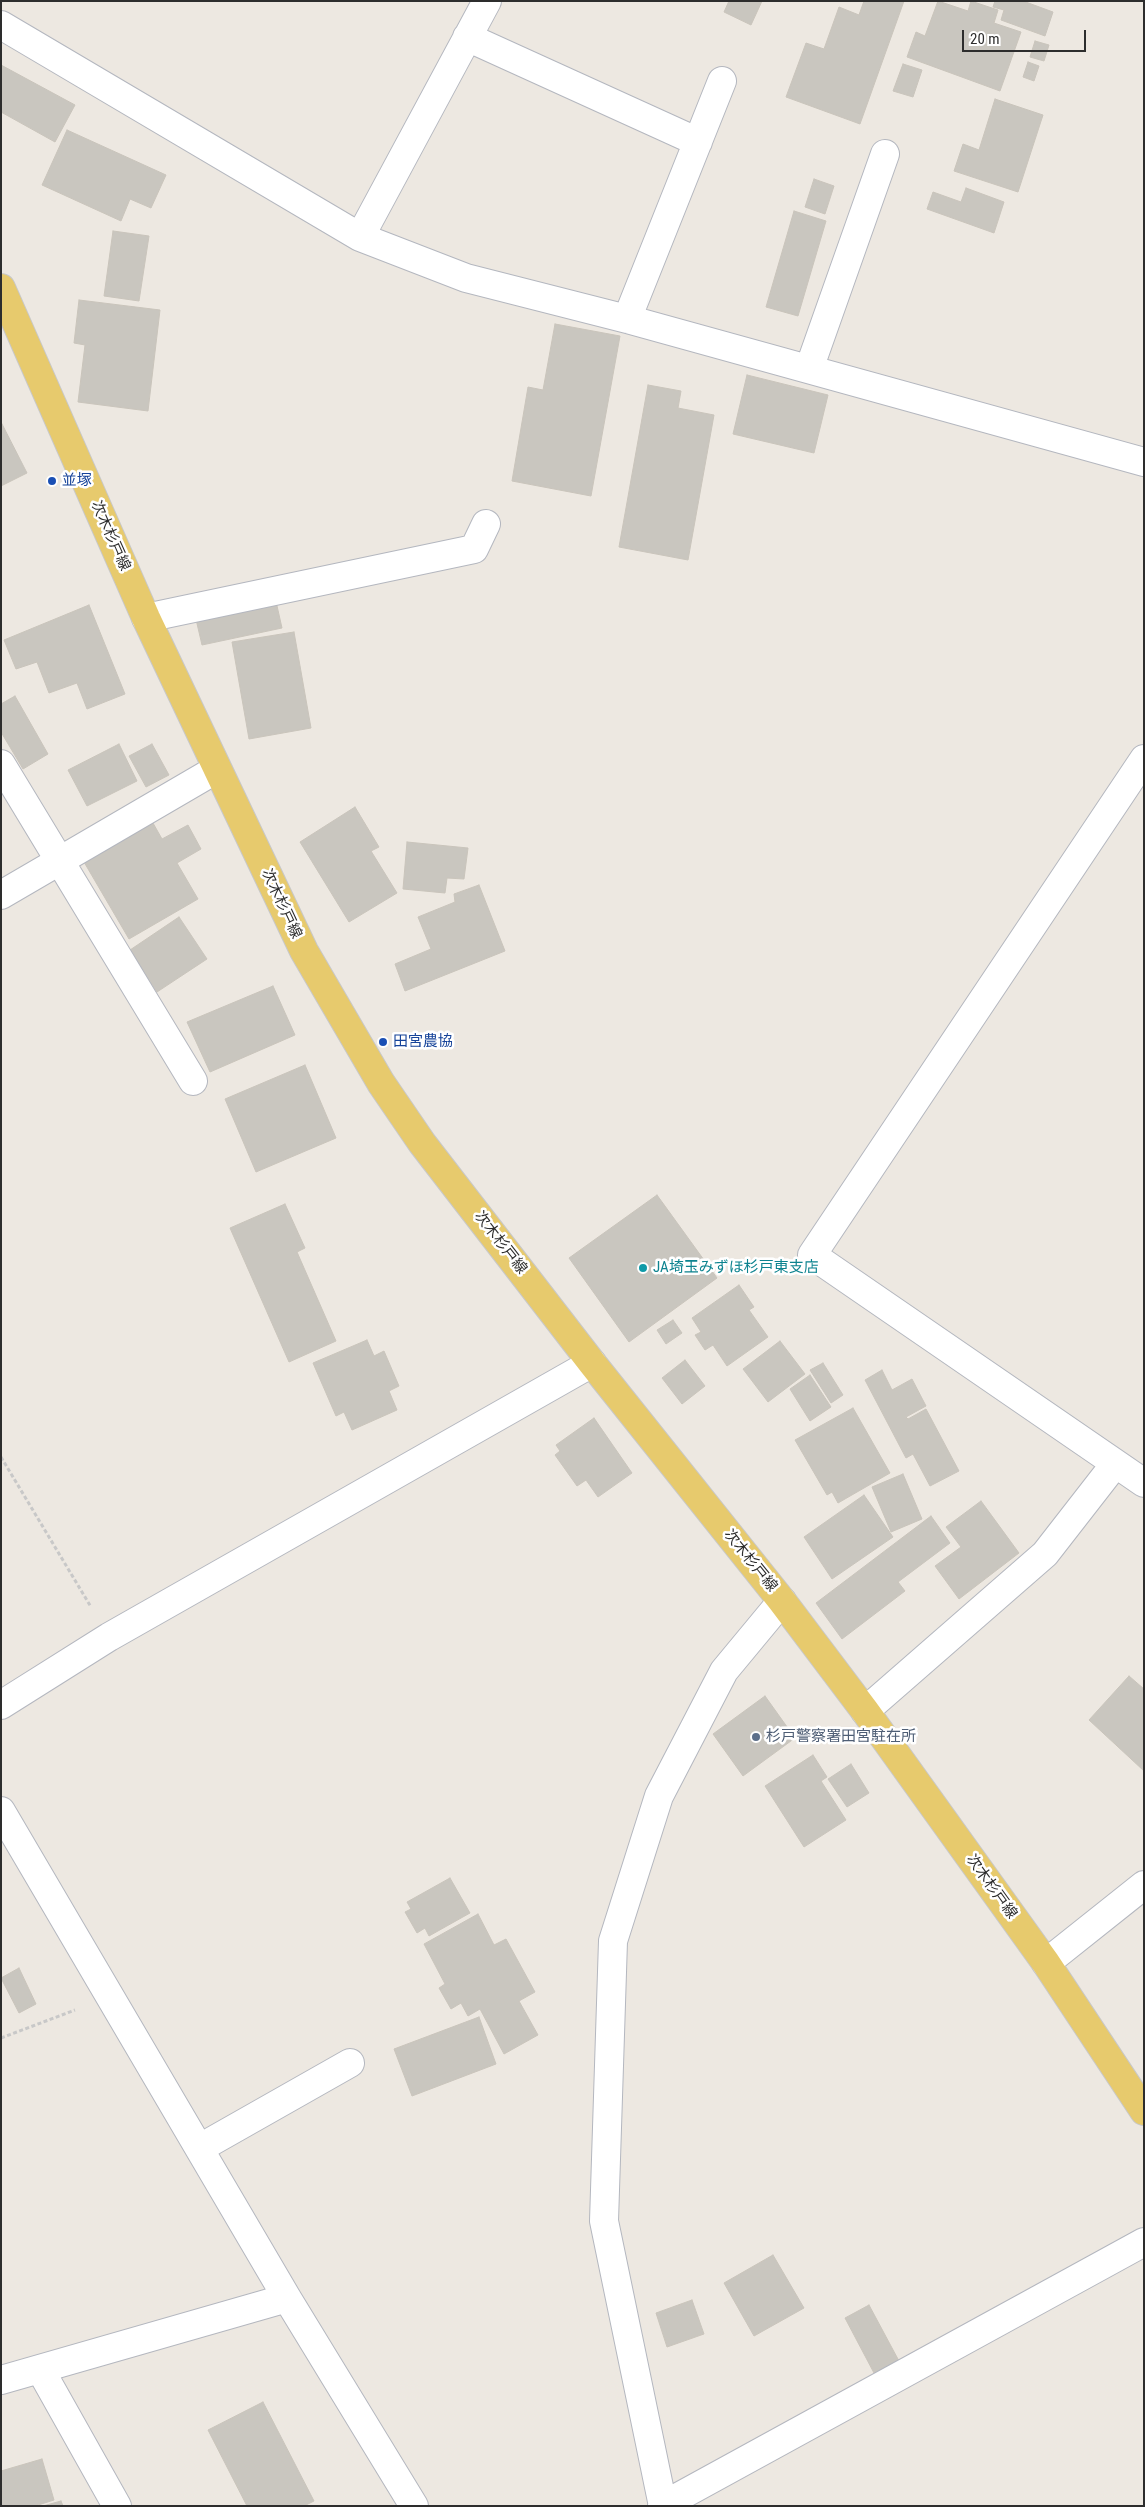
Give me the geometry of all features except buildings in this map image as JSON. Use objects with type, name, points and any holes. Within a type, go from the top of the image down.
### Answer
[{"type":"main road","name":"次木杉戸線","points":[[1,288],[146,618],[217,769],[304,951],[381,1083],[422,1143],[592,1363],[782,1601],[865,1712],[1046,1963],[1144,2111]]},
{"type":"street","points":[[360,237],[486,1]]},
{"type":"street","points":[[1,25],[360,237],[466,278],[627,319],[1144,462]]},
{"type":"street","points":[[467,37],[698,142]]},
{"type":"street","points":[[627,319],[722,81]]},
{"type":"street","points":[[809,369],[885,154]]},
{"type":"street","points":[[146,618],[474,550],[486,524]]},
{"type":"street","points":[[1144,759],[812,1255],[1144,1483]]},
{"type":"street","points":[[1,764],[193,1081]]},
{"type":"street","points":[[1,895],[217,769]]},
{"type":"street","points":[[1,1705],[108,1637],[592,1363]]},
{"type":"street","points":[[865,1712],[1045,1554],[1115,1464]]},
{"type":"street","points":[[782,1601],[724,1672],[659,1796],[613,1941],[604,2221],[662,2506],[1144,2242]]},
{"type":"street","points":[[1,1810],[112,1996],[287,2298],[414,2506]]},
{"type":"street","points":[[1046,1963],[1144,1885]]},
{"type":"street","points":[[200,2148],[350,2063]]},
{"type":"street","points":[[1,2380],[287,2298]]},
{"type":"street","points":[[40,2369],[117,2506]]},
{"type":"path","points":[[1,1457],[108,1637]]},
{"type":"path","points":[[1,2038],[112,1996]]},
{"type":"place","name":"並塚","points":[[52,481]]},
{"type":"place","name":"田宮農協","points":[[383,1042]]},
{"type":"place","name":"JA埼玉みずほ杉戸東支店","points":[[643,1268]]},
{"type":"place","name":"杉戸警察署田宮駐在所","points":[[756,1737]]}]
